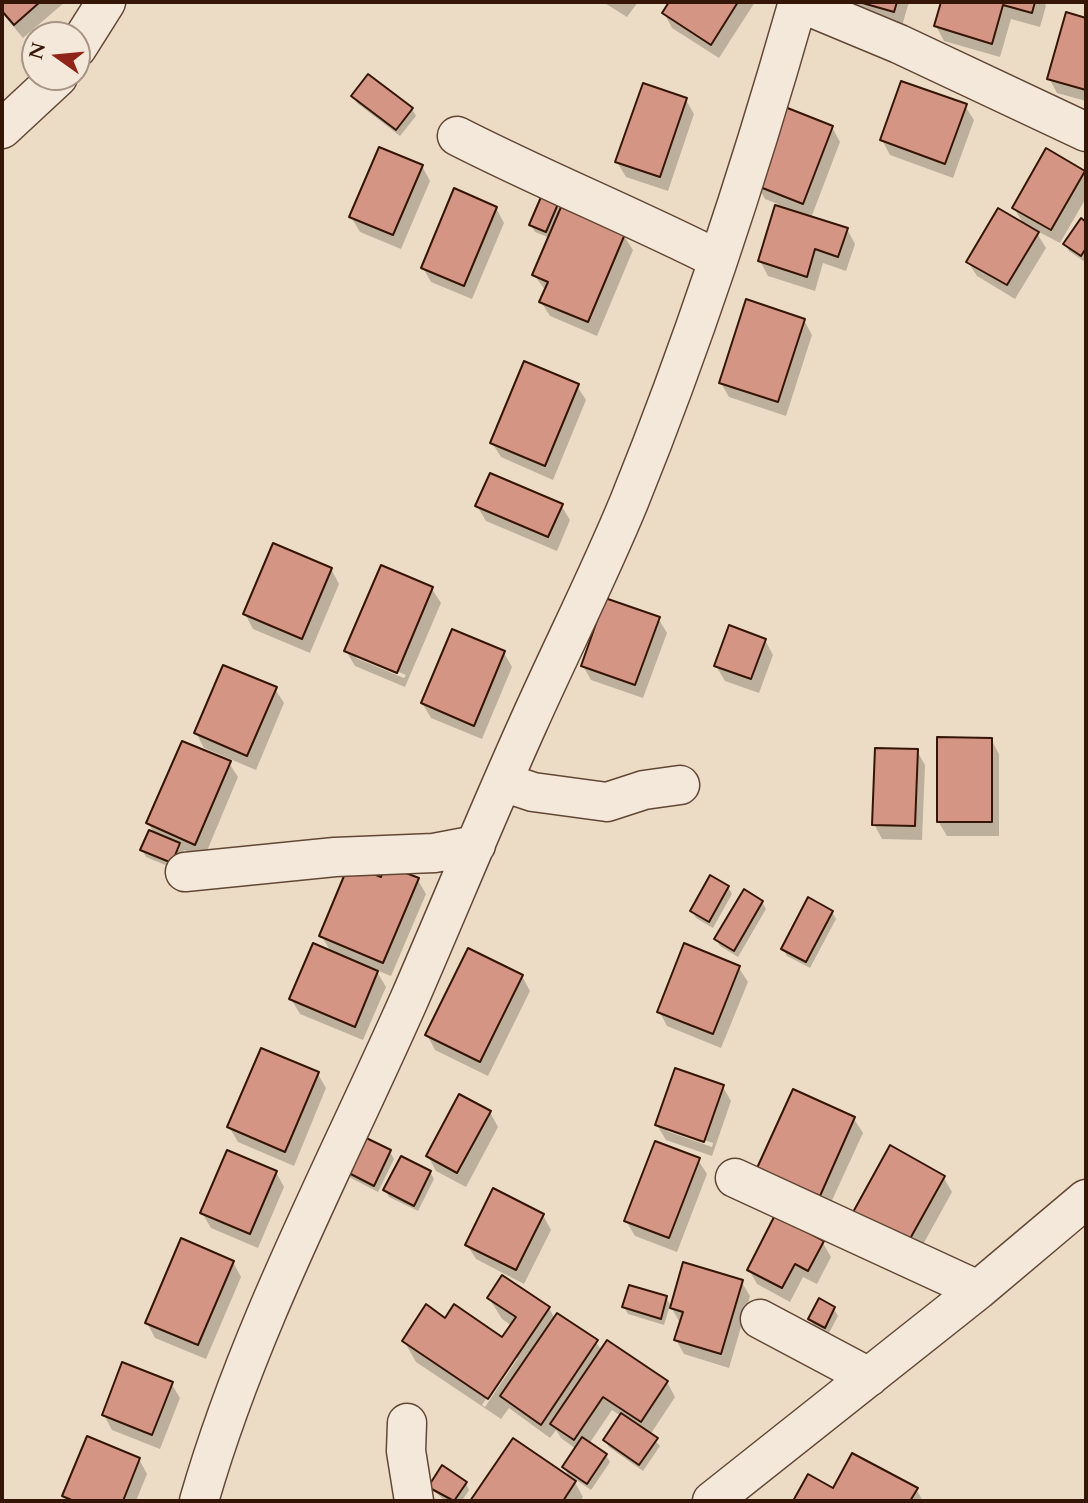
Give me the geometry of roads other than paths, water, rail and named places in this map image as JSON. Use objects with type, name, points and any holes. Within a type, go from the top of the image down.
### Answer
[{"type":"street","points":[[91,26],[106,2]]},
{"type":"street","points":[[199,1501],[229,1410],[280,1280],[389,1045],[628,504],[763,125],[798,2],[899,44],[1086,132]]},
{"type":"street","points":[[2,129],[43,91]]},
{"type":"street","points":[[457,136],[542,179],[652,226],[717,260]]},
{"type":"street","points":[[503,782],[533,792],[607,802],[644,790],[680,785]]},
{"type":"street","points":[[186,872],[335,858],[434,853],[476,845]]},
{"type":"street","points":[[736,1178],[978,1290]]},
{"type":"street","points":[[712,1501],[978,1290],[1086,1199]]},
{"type":"street","points":[[760,1319],[869,1377]]},
{"type":"street","points":[[407,1423],[406,1451],[414,1501]]}]
